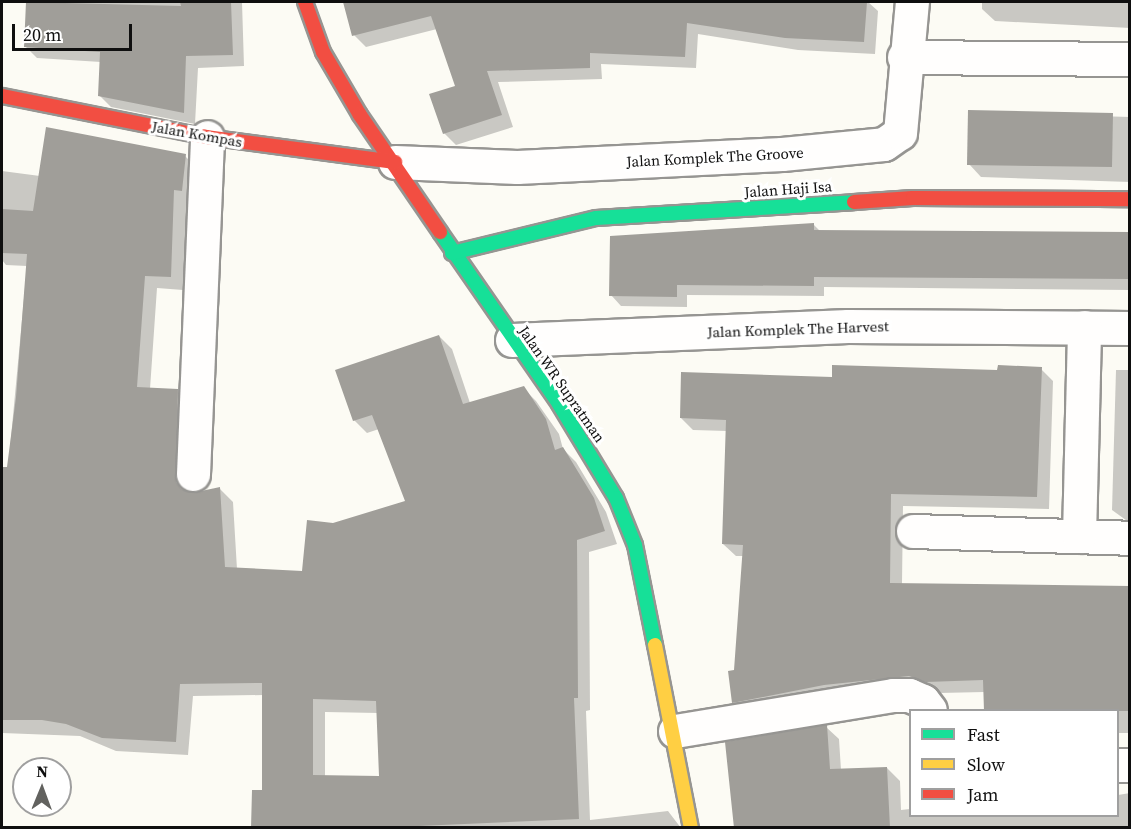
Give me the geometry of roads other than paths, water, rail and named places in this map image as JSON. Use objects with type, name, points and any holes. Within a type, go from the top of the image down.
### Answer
[{"type":"main road","name":"Jalan WR Supratman","points":[[310,3],[341,84],[395,162],[452,253],[559,404],[616,498],[635,545],[675,731],[691,828]]},
{"type":"main road","name":"Jalan Kompas","points":[[2,96],[207,138],[395,162]]},
{"type":"main road","name":"Jalan Haji Isa","points":[[452,253],[596,218],[913,198],[1130,199]]},
{"type":"street","name":"Jalan Komplek The Groove","points":[[395,162],[517,167],[782,153],[884,144],[900,133],[904,57],[912,2]]},
{"type":"street","points":[[904,57],[1130,59]]},
{"type":"street","points":[[193,474],[207,138]]},
{"type":"street","name":"Jalan Komplek The Harvest","points":[[512,340],[848,326],[1130,328]]},
{"type":"street","points":[[1079,536],[1084,327]]},
{"type":"street","points":[[913,531],[1130,538]]},
{"type":"street","points":[[675,731],[893,695],[916,698],[928,709]]}]
